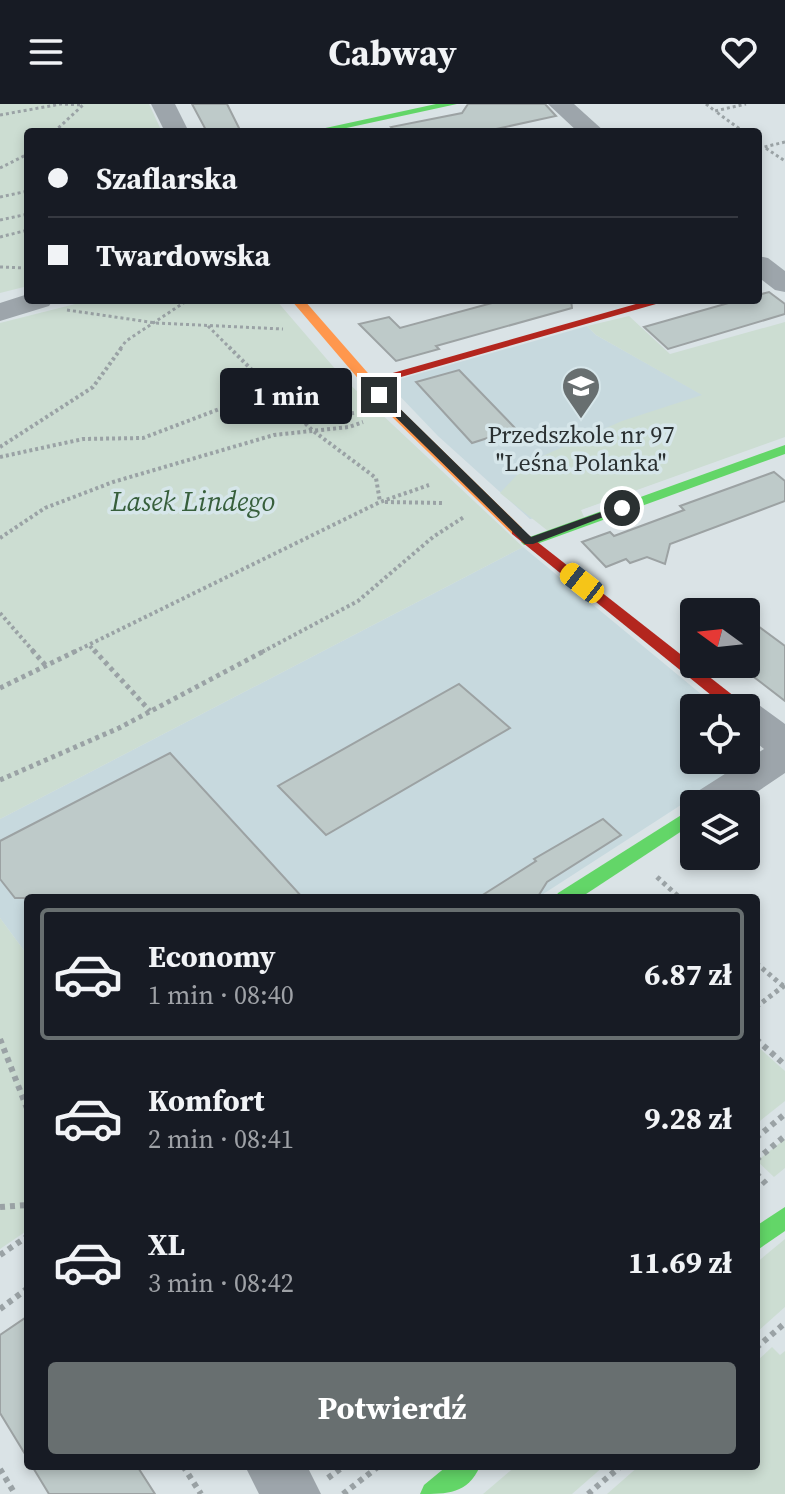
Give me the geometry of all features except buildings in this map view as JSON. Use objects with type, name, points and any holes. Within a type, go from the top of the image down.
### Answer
[{"type":"street","points":[[163,104],[175,128]]},
{"type":"street","points":[[332,128],[452,104]]},
{"type":"street","points":[[560,104],[588,128]]},
{"type":"street","points":[[300,304],[390,407],[529,542],[720,694]]},
{"type":"street","points":[[368,382],[650,304]]},
{"type":"street","points":[[529,542],[785,449]]},
{"type":"street","points":[[760,725],[785,745]]},
{"type":"street","points":[[730,790],[785,754]]},
{"type":"street","points":[[571,894],[680,823]]},
{"type":"street","points":[[760,1237],[785,1217]]},
{"type":"street","points":[[276,1470],[293,1494]]},
{"type":"street","points":[[433,1494],[462,1470]]},
{"type":"path","points":[[0,115],[61,104],[83,104]]},
{"type":"path","points":[[58,128],[83,104]]},
{"type":"path","points":[[706,104],[738,128]]},
{"type":"path","points":[[715,111],[746,104]]},
{"type":"path","points":[[764,147],[785,142]]},
{"type":"path","points":[[764,147],[785,161]]},
{"type":"path","points":[[0,168],[24,156]]},
{"type":"path","points":[[0,197],[24,192]]},
{"type":"path","points":[[0,220],[24,215]]},
{"type":"path","points":[[0,237],[24,231]]},
{"type":"path","points":[[0,267],[24,268]]},
{"type":"path","points":[[0,447],[93,387],[126,341],[182,304]]},
{"type":"path","points":[[20,305],[156,323],[291,330]]},
{"type":"path","points":[[207,326],[312,430],[376,478],[380,502]]},
{"type":"path","points":[[0,457],[83,439],[143,438],[230,405],[339,415],[366,412]]},
{"type":"path","points":[[0,538],[45,508],[113,482],[274,435],[349,427],[368,421]]},
{"type":"path","points":[[0,688],[380,502],[438,482]]},
{"type":"path","points":[[380,502],[416,505],[446,503]]},
{"type":"path","points":[[0,780],[150,711],[358,601],[433,537],[470,514]]},
{"type":"path","points":[[0,613],[47,667]]},
{"type":"path","points":[[90,646],[150,711]]},
{"type":"path","points":[[646,867],[676,894]]},
{"type":"path","points":[[760,966],[784,985],[760,1004]]},
{"type":"path","points":[[0,1039],[24,1101]]},
{"type":"path","points":[[760,1043],[785,1065]]},
{"type":"path","points":[[760,1135],[785,1114]]},
{"type":"path","points":[[760,1157],[785,1136]]},
{"type":"path","points":[[0,1207],[24,1205]]},
{"type":"path","points":[[0,1255],[24,1239]]},
{"type":"path","points":[[0,1309],[24,1291]]},
{"type":"path","points":[[760,1345],[785,1323]]},
{"type":"path","points":[[0,1469],[15,1494]]},
{"type":"path","points":[[186,1470],[201,1494]]},
{"type":"path","points":[[343,1494],[374,1470]]},
{"type":"path","points":[[588,1494],[616,1470]]},
{"type":"shaded area","name":"Przedszkole nr 97 \"Leśna Polanka\"","points":[[587,326],[596,335],[719,404],[769,442],[580,510],[530,519],[438,436],[393,389],[400,379]]},
{"type":"shaded area","points":[[523,547],[701,694],[680,694],[680,774],[729,774],[704,790],[680,790],[680,806],[543,894],[24,894],[24,951],[0,918],[0,819]]},
{"type":"green space","points":[[0,104],[149,104],[160,128],[24,128],[24,287],[0,293]]},
{"type":"green space","name":"Lasek Lindego","points":[[75,304],[279,304],[343,378],[523,547],[0,819],[0,323]]},
{"type":"green space","points":[[629,316],[670,354],[785,322],[785,437],[581,510],[584,517],[548,531],[500,493],[529,462],[622,421],[702,395],[596,335],[587,326]]},
{"type":"green space","points":[[0,918],[24,951],[24,1233],[0,1249]]},
{"type":"green space","points":[[760,1049],[785,1071],[785,1101],[760,1121]]},
{"type":"green space","points":[[785,1139],[785,1168],[774,1177],[760,1164],[760,1159]]},
{"type":"green space","points":[[785,1239],[785,1307],[760,1329],[760,1260]]},
{"type":"green space","points":[[772,1347],[780,1355],[785,1351],[785,1494],[607,1494],[634,1470],[760,1470],[760,1358]]},
{"type":"green space","points":[[511,1470],[599,1470],[572,1494],[483,1494]]},
{"type":"traffic: fast","points":[[332,128],[452,104]]},
{"type":"traffic: fast","points":[[529,542],[785,449]]},
{"type":"traffic: fast","points":[[571,894],[680,823]]},
{"type":"traffic: fast","points":[[760,1237],[785,1217]]},
{"type":"traffic: fast","points":[[433,1494],[462,1470]]},
{"type":"traffic: slow","points":[[300,304],[390,407],[517,531]]},
{"type":"traffic: jam","points":[[368,382],[650,304]]},
{"type":"traffic: jam","points":[[517,531],[721,694]]},
{"type":"place","name":"Przedszkole nr 97 \"Leśna Polanka\"","points":[[581,420]]},
{"type":"route","points":[[379,395],[529,542],[622,508]]}]
